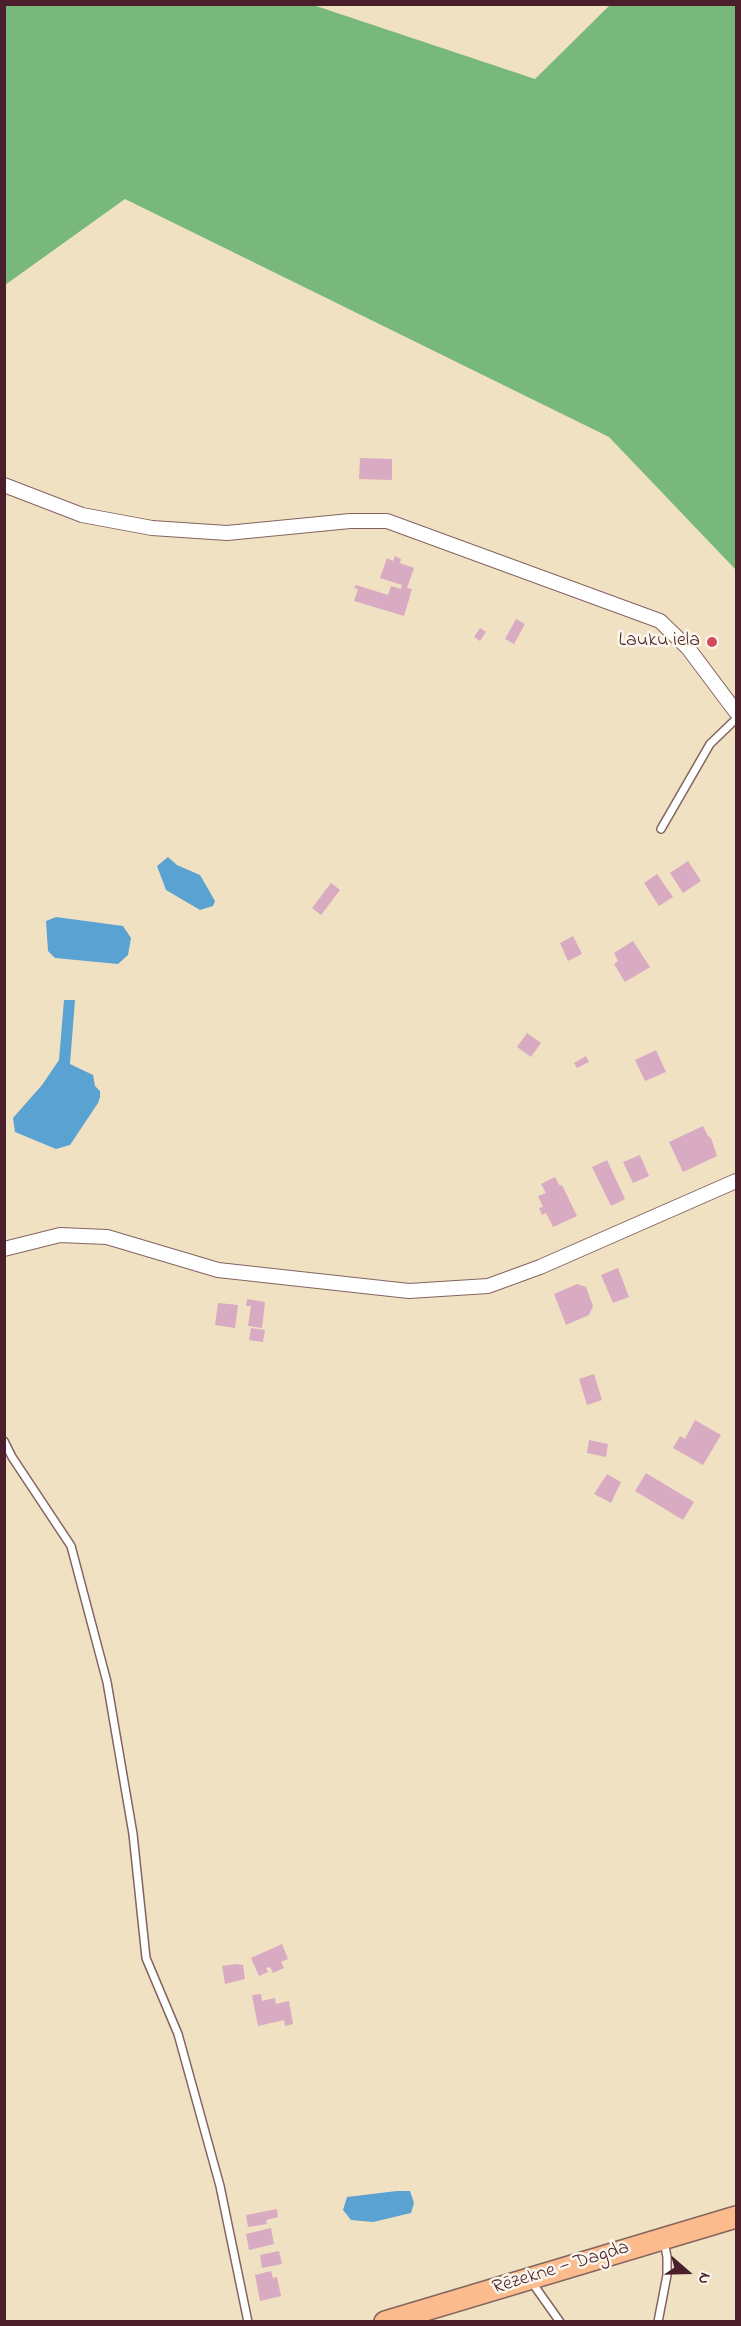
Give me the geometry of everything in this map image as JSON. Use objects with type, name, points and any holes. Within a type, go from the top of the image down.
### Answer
[{"type":"main road","name":"Rēzekne — Dagda","points":[[385,2322],[736,2217]]},
{"type":"street","points":[[4,485],[82,515],[152,528],[227,533],[350,521],[387,521],[660,621],[688,648],[736,712]]},
{"type":"street","points":[[4,1249],[60,1235],[106,1237],[218,1270],[409,1291],[488,1286],[540,1267],[736,1181]]},
{"type":"lane","points":[[661,829],[710,744],[736,719]]},
{"type":"lane","points":[[4,1441],[12,1457],[71,1546],[107,1682],[133,1834],[146,1958],[177,2034],[190,2077],[220,2186],[248,2322]]},
{"type":"lane","points":[[658,2322],[667,2275],[668,2257],[664,2238]]},
{"type":"lane","points":[[529,2279],[560,2322]]},
{"type":"green space","points":[[5,4],[313,5],[535,79],[610,5],[736,5],[736,570],[609,437],[125,199],[5,285]]},
{"type":"water","points":[[168,857],[177,865],[200,875],[215,901],[213,906],[200,910],[166,890],[157,866]]},
{"type":"water","points":[[56,917],[123,926],[131,938],[128,955],[118,964],[55,958],[48,951],[46,921]]},
{"type":"water","points":[[64,1000],[75,1000],[70,1064],[93,1075],[95,1086],[100,1091],[100,1097],[70,1145],[56,1149],[15,1132],[13,1118],[42,1085],[59,1060]]},
{"type":"water","points":[[410,2191],[414,2203],[411,2213],[373,2222],[351,2220],[343,2210],[347,2197]]},
{"type":"building","points":[[360,458],[392,459],[392,480],[359,479]]},
{"type":"building","points":[[395,556],[401,559],[400,563],[414,568],[407,588],[412,589],[404,616],[354,601],[358,589],[354,588],[356,585],[388,595],[391,586],[401,589],[402,585],[380,578],[387,558],[393,561]]},
{"type":"building","points":[[516,619],[525,624],[514,644],[505,639]]},
{"type":"building","points":[[480,628],[486,632],[480,641],[474,637]]},
{"type":"building","points":[[688,861],[701,881],[683,893],[670,873]]},
{"type":"building","points":[[657,874],[673,897],[659,906],[644,883]]},
{"type":"building","points":[[331,883],[340,890],[321,915],[312,908]]},
{"type":"building","points":[[573,936],[582,954],[568,961],[560,943]]},
{"type":"building","points":[[633,941],[650,967],[625,982],[614,964],[618,961],[614,953]]},
{"type":"building","points":[[527,1033],[541,1043],[531,1057],[517,1047]]},
{"type":"building","points":[[656,1050],[666,1072],[645,1081],[635,1060]]},
{"type":"building","points":[[586,1056],[589,1062],[577,1068],[574,1063]]},
{"type":"building","points":[[703,1126],[711,1138],[717,1156],[683,1172],[669,1142]]},
{"type":"building","points":[[640,1155],[649,1176],[633,1183],[623,1162]]},
{"type":"building","points":[[607,1160],[625,1199],[611,1206],[592,1167]]},
{"type":"building","points":[[555,1177],[560,1186],[562,1185],[577,1216],[553,1227],[546,1213],[542,1215],[539,1208],[543,1207],[538,1196],[546,1193],[541,1184]]},
{"type":"building","points":[[618,1268],[629,1297],[613,1303],[601,1275]]},
{"type":"building","points":[[577,1284],[586,1287],[593,1306],[589,1315],[566,1325],[554,1294]]},
{"type":"building","points":[[247,1299],[265,1302],[262,1328],[248,1326],[251,1306],[246,1306]]},
{"type":"building","points":[[218,1303],[238,1305],[235,1328],[215,1325]]},
{"type":"building","points":[[251,1328],[265,1330],[263,1342],[249,1340]]},
{"type":"building","points":[[594,1374],[602,1400],[587,1405],[579,1379]]},
{"type":"building","points":[[695,1420],[721,1435],[703,1465],[673,1448],[680,1436],[685,1439]]},
{"type":"building","points":[[589,1440],[608,1444],[606,1457],[587,1453]]},
{"type":"building","points":[[646,1473],[694,1502],[683,1520],[635,1491]]},
{"type":"building","points":[[607,1474],[621,1482],[611,1503],[594,1494]]},
{"type":"building","points":[[282,1944],[288,1959],[281,1962],[284,1968],[273,1973],[270,1967],[266,1968],[268,1972],[259,1976],[251,1958]]},
{"type":"building","points":[[243,1965],[245,1979],[225,1984],[222,1966]]},
{"type":"building","points":[[261,1994],[262,2001],[275,1998],[276,2004],[289,2001],[293,2024],[285,2026],[284,2020],[258,2026],[252,1995]]},
{"type":"building","points":[[277,2209],[278,2217],[266,2220],[267,2224],[248,2227],[246,2215]]},
{"type":"building","points":[[271,2228],[274,2244],[249,2250],[246,2234]]},
{"type":"building","points":[[279,2251],[282,2264],[262,2268],[260,2255]]},
{"type":"building","points":[[271,2271],[273,2278],[277,2277],[281,2296],[260,2301],[255,2275]]},
{"type":"place","name":"Lauku iela","points":[[712,642]]}]
